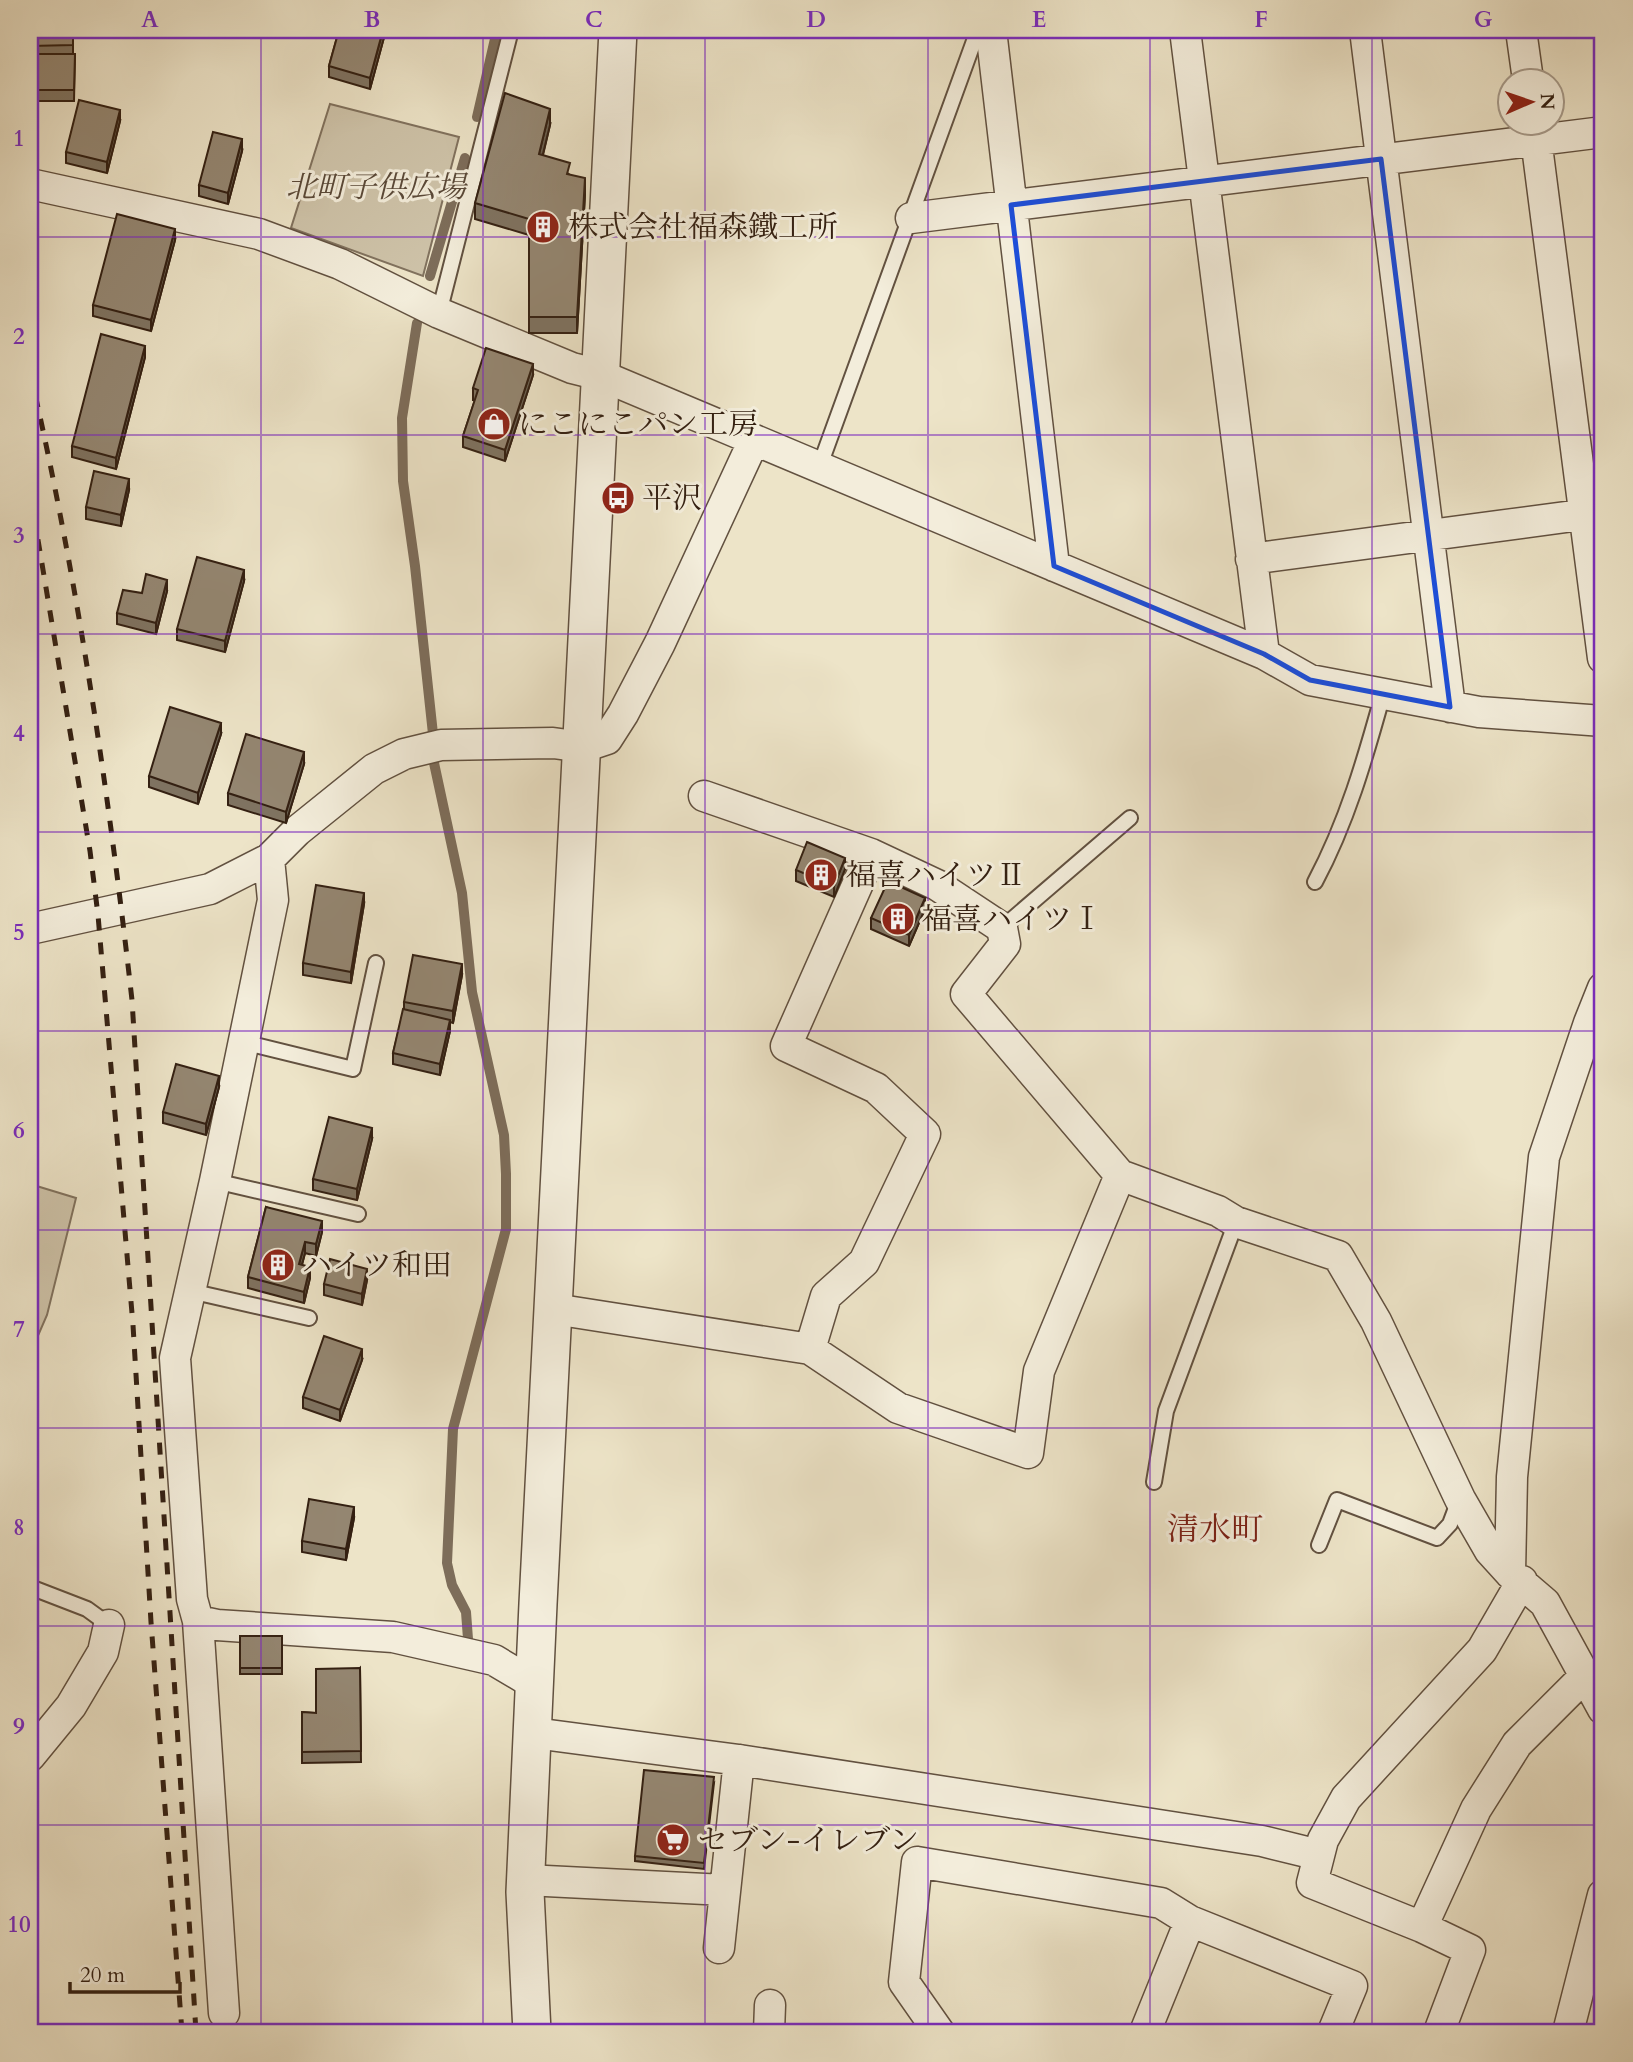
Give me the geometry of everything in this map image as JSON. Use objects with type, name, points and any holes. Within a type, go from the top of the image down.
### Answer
[{"type":"street","points":[[532,2032],[526,1880],[618,30]]},
{"type":"street","points":[[991,30],[1054,566]]},
{"type":"street","points":[[1185,30],[1264,654]]},
{"type":"street","points":[[1365,30],[1450,707]]},
{"type":"street","points":[[1521,30],[1526,66]]},
{"type":"street","points":[[1566,132],[1603,132]]},
{"type":"street","points":[[911,218],[1381,159],[1512,136]]},
{"type":"street","points":[[1536,136],[1594,513],[1603,658]]},
{"type":"street","points":[[30,184],[259,234],[340,264],[439,313],[572,368],[600,375],[1264,654],[1310,680],[1479,712],[1603,721]]},
{"type":"street","points":[[30,929],[210,889],[269,859],[297,831],[374,769],[404,754],[441,745],[553,743],[583,747],[607,739],[660,643],[754,440]]},
{"type":"street","points":[[1251,559],[1594,513]]},
{"type":"street","points":[[704,796],[871,854],[937,885],[1003,928],[1006,944],[966,994],[1120,1175],[1218,1211],[1236,1222],[1338,1256],[1376,1321],[1460,1499],[1490,1551],[1545,1603],[1603,1709]]},
{"type":"street","points":[[810,1349],[827,1296],[864,1262],[925,1134],[876,1088],[786,1046],[871,854]]},
{"type":"street","points":[[224,2013],[198,1621],[192,1599],[175,1357],[215,1181],[273,901],[269,859]]},
{"type":"street","points":[[1439,2032],[1470,1950],[1422,1927],[1312,1883],[1323,1840],[1346,1798],[1482,1650],[1516,1577],[1512,1478],[1544,1157],[1596,1025],[1603,988]]},
{"type":"street","points":[[554,1309],[810,1349],[898,1408],[1028,1453],[1039,1371],[1120,1175]]},
{"type":"street","points":[[198,1621],[217,1625],[393,1637],[494,1660],[536,1685]]},
{"type":"street","points":[[30,1756],[71,1706],[103,1652],[109,1625]]},
{"type":"street","points":[[1422,1927],[1476,1810],[1517,1744],[1586,1676]]},
{"type":"street","points":[[534,1733],[739,1760],[1262,1841],[1319,1855]]},
{"type":"street","points":[[719,1948],[739,1760]]},
{"type":"street","points":[[939,2032],[904,1982],[917,1862],[1161,1903],[1190,1921],[1352,1986],[1333,2032]]},
{"type":"street","points":[[526,1880],[725,1890]]},
{"type":"street","points":[[1568,2032],[1603,1895]]},
{"type":"street","points":[[1145,2032],[1190,1921]]},
{"type":"lane","points":[[439,313],[512,30]]},
{"type":"lane","points":[[819,468],[978,30]]},
{"type":"lane","points":[[1315,883],[1336,843],[1364,765],[1383,694]]},
{"type":"lane","points":[[1003,928],[1130,818]]},
{"type":"lane","points":[[243,1042],[353,1069],[376,963]]},
{"type":"lane","points":[[215,1181],[358,1214]]},
{"type":"lane","points":[[1154,1482],[1166,1411],[1236,1222]]},
{"type":"lane","points":[[190,1291],[309,1318]]},
{"type":"lane","points":[[1319,1545],[1337,1500],[1437,1538],[1450,1524],[1460,1499]]},
{"type":"lane","points":[[30,1587],[87,1609],[109,1625]]},
{"type":"highlighted area","points":[[1381,159],[1450,707],[1310,680],[1264,654],[1054,566],[1011,205]]},
{"type":"green space","name":"北町子供広場","points":[[330,104],[459,137],[423,276],[291,228]]},
{"type":"green space","points":[[30,1184],[76,1198],[47,1315],[30,1354]]},
{"type":"building","points":[[30,30],[73,30],[73,45],[30,46]]},
{"type":"building","points":[[339,30],[383,30],[370,78],[329,66]]},
{"type":"building","points":[[34,54],[75,54],[74,90],[30,90],[30,64],[34,65]]},
{"type":"building","name":"株式会社福森鐵工所","points":[[505,93],[550,109],[539,154],[570,163],[567,174],[585,178],[577,317],[529,317],[529,219],[475,203]]},
{"type":"building","points":[[79,100],[120,110],[107,162],[66,152]]},
{"type":"building","points":[[213,132],[242,139],[228,193],[199,185]]},
{"type":"building","points":[[117,214],[175,229],[151,320],[93,305]]},
{"type":"building","points":[[101,334],[145,346],[116,458],[72,446]]},
{"type":"building","name":"にこにこパン工房","points":[[486,348],[533,364],[505,450],[463,436],[478,390],[473,388]]},
{"type":"building","points":[[94,471],[129,479],[121,515],[86,507]]},
{"type":"building","points":[[197,557],[244,570],[225,641],[177,629]]},
{"type":"building","points":[[146,574],[167,580],[156,623],[117,613],[123,590],[142,593]]},
{"type":"building","points":[[170,707],[221,723],[198,793],[149,776]]},
{"type":"building","points":[[246,734],[304,752],[286,812],[228,793]]},
{"type":"building","points":[[807,842],[845,858],[834,886],[796,870]]},
{"type":"building","name":"福喜ハイツⅠ","points":[[888,881],[925,898],[909,935],[871,918]]},
{"type":"building","points":[[316,885],[364,893],[351,972],[303,963]]},
{"type":"building","points":[[413,955],[462,964],[453,1011],[404,1002]]},
{"type":"building","points":[[403,1009],[450,1020],[440,1064],[393,1053]]},
{"type":"building","points":[[176,1064],[219,1076],[206,1124],[163,1112]]},
{"type":"building","points":[[329,1117],[372,1128],[357,1189],[313,1179]]},
{"type":"building","name":"ハイツ和田","points":[[266,1207],[322,1221],[316,1244],[305,1242],[299,1264],[310,1267],[304,1292],[248,1277]]},
{"type":"building","points":[[330,1259],[367,1269],[362,1294],[324,1284]]},
{"type":"building","points":[[324,1336],[362,1349],[340,1410],[303,1397]]},
{"type":"building","points":[[309,1499],[354,1507],[346,1549],[302,1541]]},
{"type":"building","points":[[240,1636],[282,1636],[282,1668],[240,1668]]},
{"type":"building","points":[[360,1668],[361,1751],[302,1752],[302,1712],[316,1713],[316,1669]]},
{"type":"building","name":"セブン-イレブン","points":[[644,1770],[714,1777],[704,1863],[635,1856]]},
{"type":"waterway","points":[[477,117],[497,30]]},
{"type":"waterway","points":[[430,276],[465,158]]},
{"type":"waterway","points":[[417,323],[402,418],[403,481],[433,734]]},
{"type":"waterway","points":[[434,763],[462,893],[472,992],[504,1135],[506,1174],[506,1229],[453,1429],[447,1563],[452,1585],[466,1612],[468,1639]]},
{"type":"railway","points":[[30,372],[63,528],[90,685],[132,1000],[196,2032]]},
{"type":"railway","points":[[30,492],[90,851],[98,915],[133,1325],[151,1622],[182,2032]]},
{"type":"place","name":"株式会社福森鐵工所","points":[[543,227]]},
{"type":"place","name":"にこにこパン工房","points":[[494,424]]},
{"type":"place","name":"平沢","points":[[618,498]]},
{"type":"place","name":"福喜ハイツⅡ","points":[[821,875]]},
{"type":"place","name":"福喜ハイツⅠ","points":[[898,919]]},
{"type":"place","name":"ハイツ和田","points":[[278,1265]]},
{"type":"place","name":"セブン-イレブン","points":[[673,1840]]},
{"type":"district","name":"清水町","points":[[1215,1529]]}]
